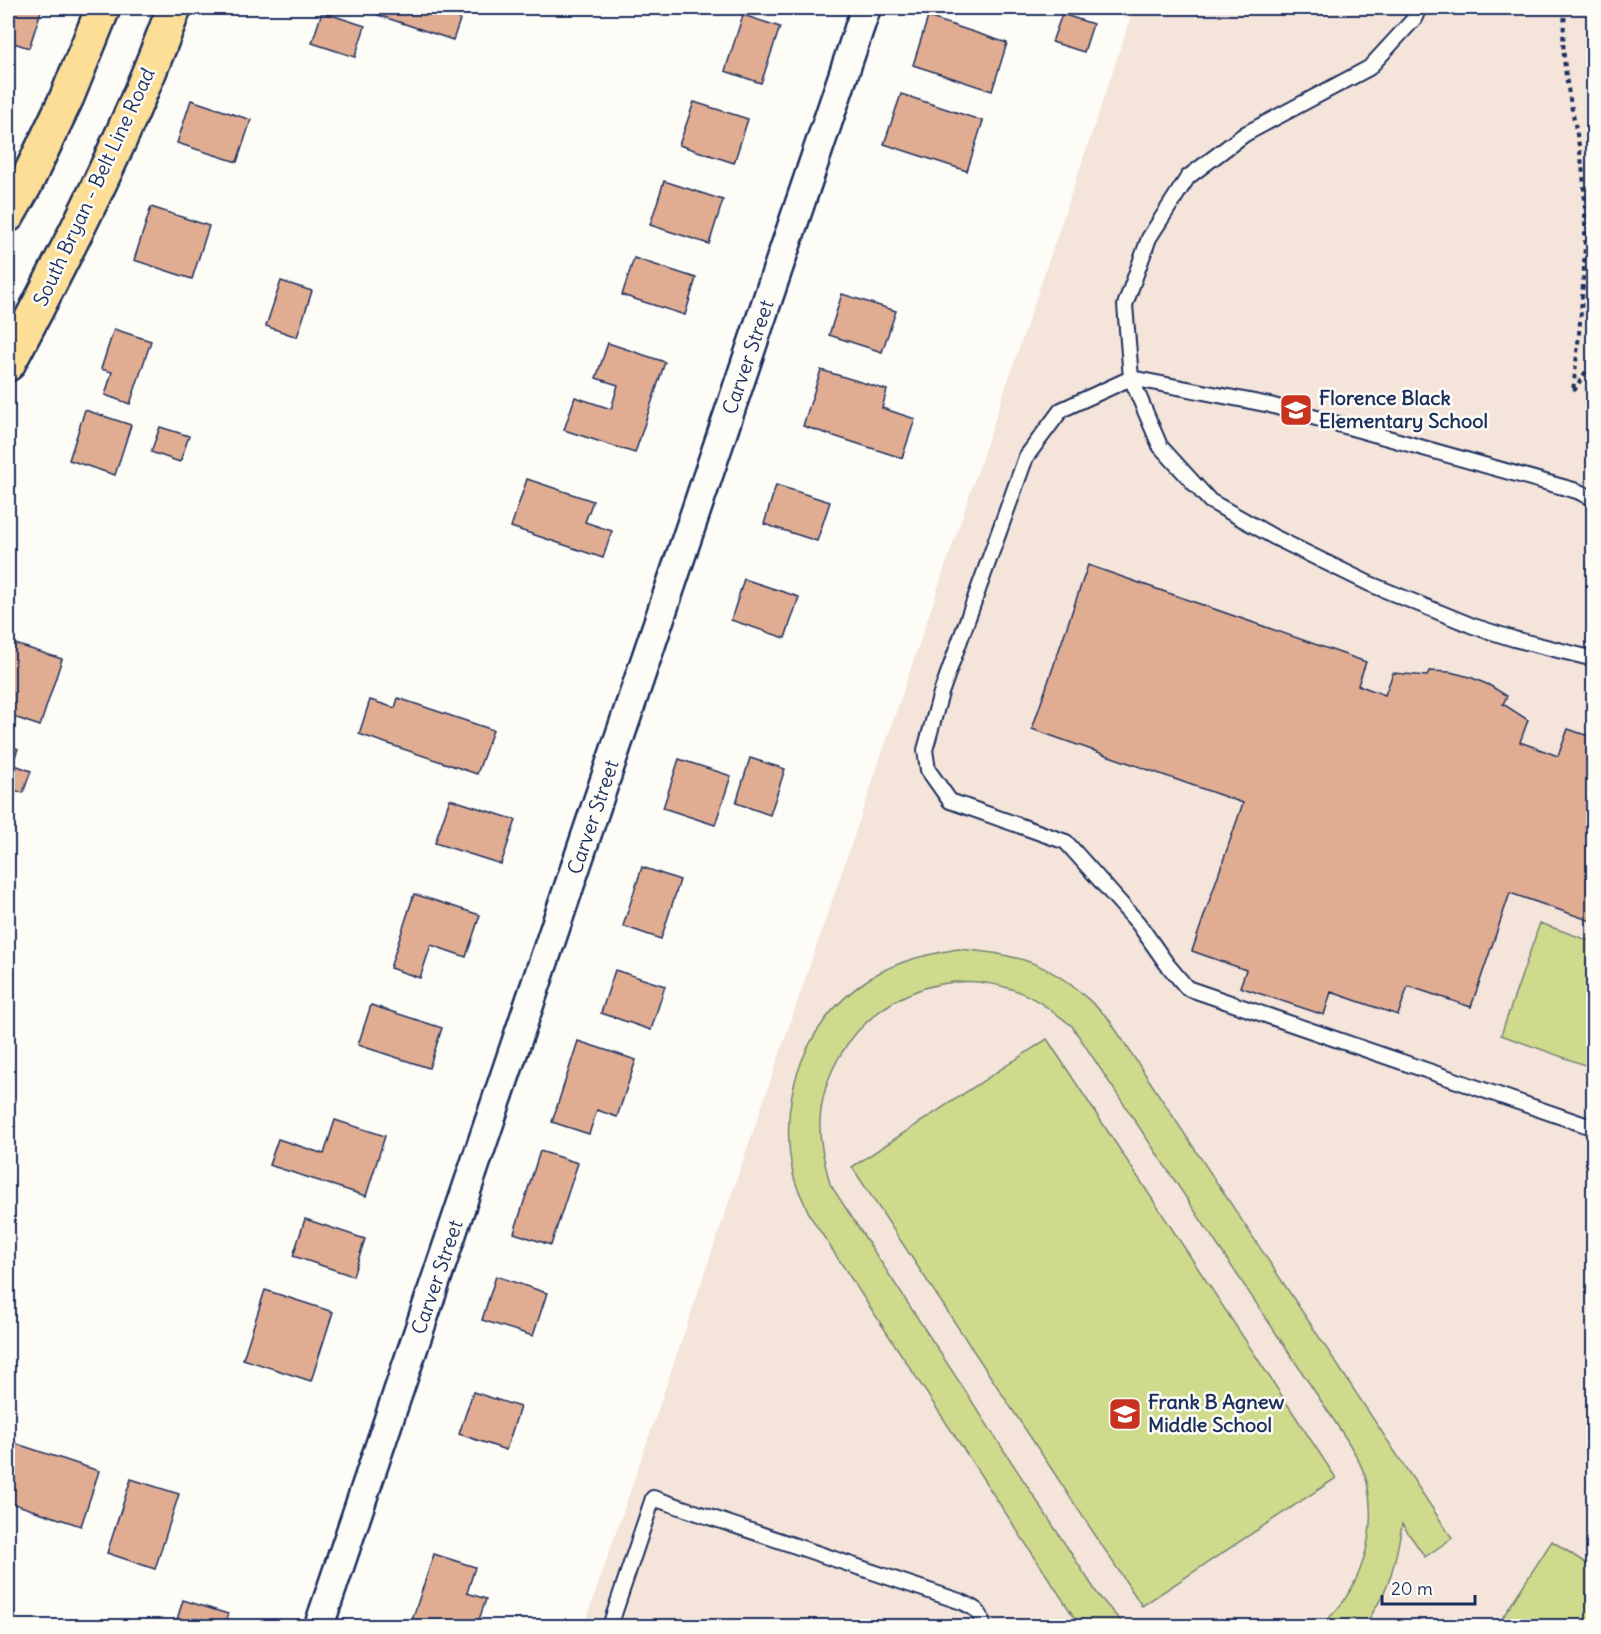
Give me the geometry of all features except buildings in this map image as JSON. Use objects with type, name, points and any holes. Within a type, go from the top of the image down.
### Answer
[{"type":"main road","points":[[8,215],[67,97],[103,8]]},
{"type":"main road","name":"South Bryan - Belt Line Road","points":[[8,364],[69,248],[124,130],[174,8]]},
{"type":"street","name":"Carver Street","points":[[319,1626],[867,8]]},
{"type":"lane","points":[[1419,8],[1413,19],[1369,68],[1245,134],[1188,177],[1149,238],[1125,304],[1131,378],[1160,446],[1210,501],[1274,537],[1370,584],[1473,626],[1514,639],[1593,658]]},
{"type":"lane","points":[[1593,499],[1576,491],[1270,405],[1131,378],[1061,410],[1026,457],[942,693],[925,750],[928,770],[950,801],[1066,842],[1138,923],[1187,988],[1593,1128]]},
{"type":"lane","points":[[610,1626],[653,1498],[962,1602],[975,1608],[982,1615],[983,1626]]},
{"type":"path","points":[[1566,8],[1562,32],[1564,69],[1576,125],[1584,186],[1585,251],[1573,392],[1593,358]]},
{"type":"shaded area","points":[[1134,8],[1593,8],[1593,1626],[584,1626],[862,813]]},
{"type":"green space","points":[[1540,923],[1593,942],[1593,1068],[1501,1035]]},
{"type":"green space","points":[[958,949],[1005,955],[1041,967],[1073,987],[1108,1018],[1452,1538],[1425,1557],[1402,1524],[1390,1578],[1380,1601],[1364,1626],[1320,1626],[1346,1597],[1356,1580],[1368,1542],[1370,1502],[1367,1482],[1358,1460],[1347,1440],[1072,1026],[1057,1014],[1015,990],[972,982],[939,984],[909,994],[881,1010],[857,1032],[838,1058],[826,1088],[820,1121],[820,1137],[830,1184],[1099,1596],[1125,1626],[1081,1626],[1078,1623],[810,1216],[793,1174],[789,1145],[789,1116],[793,1088],[814,1036],[830,1013],[875,975],[915,958]]},
{"type":"green space","points":[[1047,1039],[1336,1478],[1142,1606],[852,1167]]},
{"type":"green space","points":[[1552,1541],[1593,1568],[1593,1626],[1497,1626]]},
{"type":"place","name":"Florence Black Elementary School","points":[[1296,410]]},
{"type":"place","name":"Frank B Agnew Middle School","points":[[1125,1414]]}]
